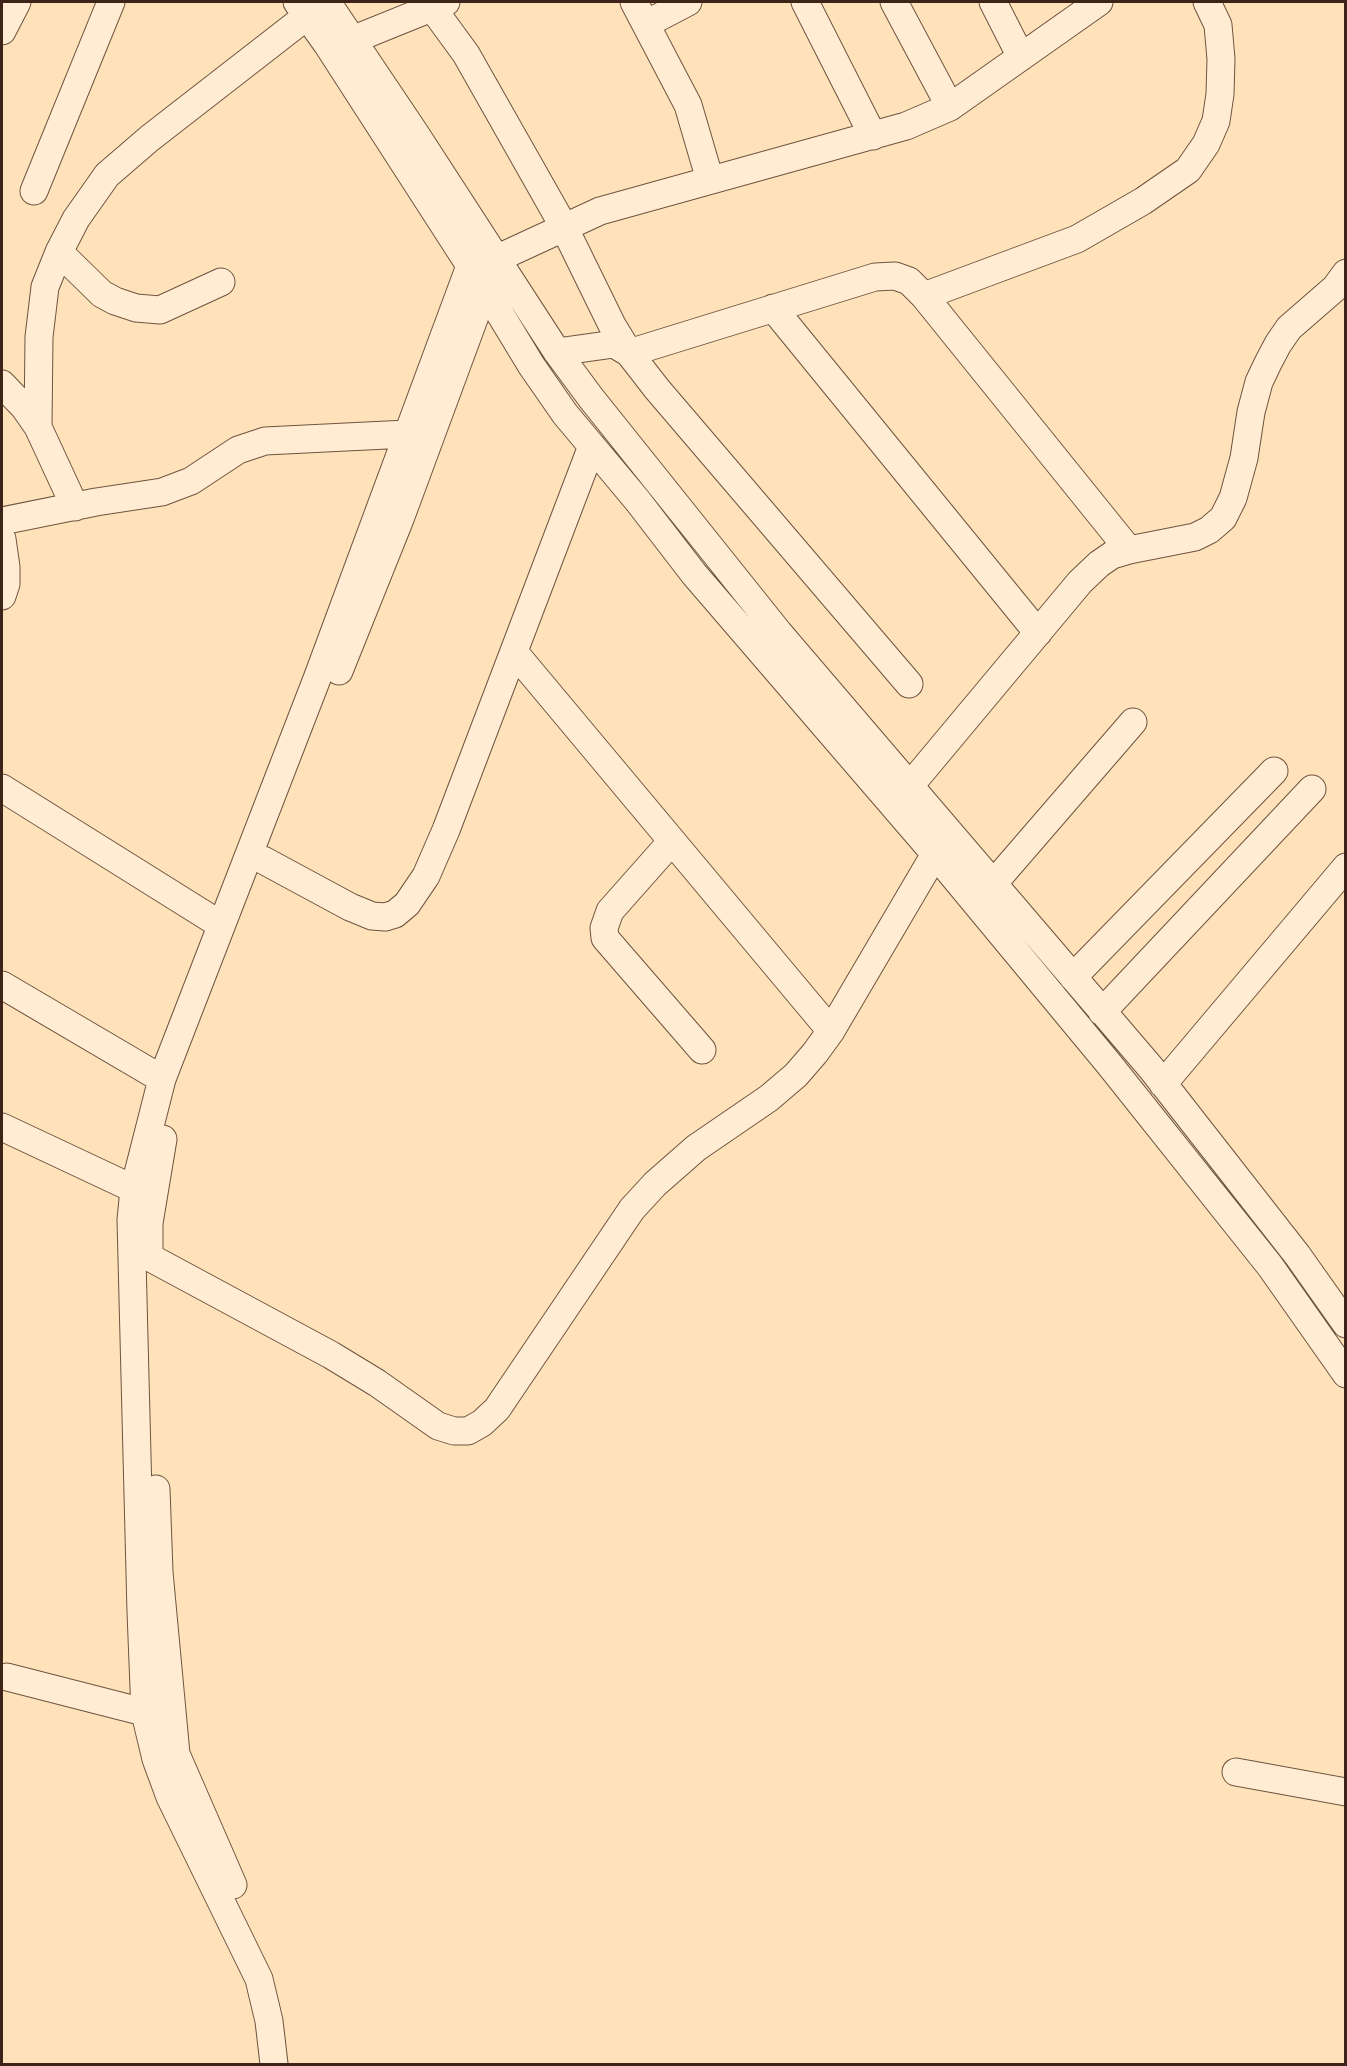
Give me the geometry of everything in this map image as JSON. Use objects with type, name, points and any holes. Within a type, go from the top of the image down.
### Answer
[{"type":"street","points":[[2,31],[16,2]]},
{"type":"street","points":[[34,191],[111,2]]},
{"type":"street","points":[[688,2],[640,13],[688,105],[710,180]]},
{"type":"street","points":[[805,2],[873,136]]},
{"type":"street","points":[[894,2],[950,107]]},
{"type":"street","points":[[993,2],[1021,57]]},
{"type":"street","points":[[274,2064],[269,2021],[259,1980],[170,1797],[156,1759],[146,1713],[130,1220],[134,1189],[162,1079],[318,676],[418,436],[482,272],[564,227],[600,211],[873,136],[906,126],[950,107],[1099,2]]},
{"type":"street","points":[[924,296],[1077,239],[1134,207],[1188,170],[1206,144],[1216,121],[1220,94],[1221,59],[1218,25],[1207,2]]},
{"type":"street","points":[[352,40],[435,3],[564,227],[612,325],[629,353],[657,389],[909,684]]},
{"type":"street","points":[[310,6],[352,40],[482,272],[531,366],[565,414],[694,574],[902,796],[993,884],[1073,977],[1163,1084],[1298,1256],[1346,1324]]},
{"type":"street","points":[[38,428],[39,337],[45,287],[76,219],[107,175],[310,6]]},
{"type":"street","points":[[310,6],[482,272],[557,352],[633,453],[771,624],[902,796],[935,854],[1194,1168],[1270,1266],[1346,1374]]},
{"type":"street","points":[[59,252],[102,294],[136,308],[160,310],[221,282]]},
{"type":"street","points":[[902,796],[1080,582],[1099,564],[1112,555],[1128,550],[1195,537],[1209,530],[1223,518],[1233,498],[1244,458],[1251,412],[1259,382],[1268,363],[1289,328],[1335,288],[1346,273]]},
{"type":"street","points":[[557,352],[614,344],[629,353],[875,277],[895,276],[909,281],[924,296],[1128,550]]},
{"type":"street","points":[[772,308],[1038,633]]},
{"type":"street","points":[[2,384],[24,407],[38,428],[75,507]]},
{"type":"street","points":[[2,521],[162,492],[191,481],[238,450],[265,441],[418,436]]},
{"type":"street","points":[[290,2064],[284,2007],[273,1968],[224,1865],[176,1754],[159,1572],[148,1257],[149,1223],[160,1150],[186,1054],[400,519],[418,436]]},
{"type":"street","points":[[263,860],[372,916],[385,917],[395,914],[407,904],[426,876],[446,831],[592,446]]},
{"type":"street","points":[[2,539],[6,584],[2,596]]},
{"type":"street","points":[[514,652],[831,1031]]},
{"type":"street","points":[[993,884],[1133,722]]},
{"type":"street","points":[[1073,977],[1274,771]]},
{"type":"street","points":[[2,788],[221,925]]},
{"type":"street","points":[[1102,1012],[1312,789]]},
{"type":"street","points":[[672,841],[610,911],[604,928],[605,938],[702,1050]]},
{"type":"street","points":[[148,1257],[331,1355],[377,1383],[438,1426],[454,1431],[468,1431],[482,1423],[497,1409],[632,1209],[655,1184],[696,1148],[769,1098],[796,1075],[831,1031],[935,854]]},
{"type":"street","points":[[1163,1084],[1346,867]]},
{"type":"street","points":[[2,986],[162,1079]]},
{"type":"street","points":[[2,1127],[134,1189]]},
{"type":"street","points":[[7,1677],[173,1720]]},
{"type":"street","points":[[1236,1773],[1346,1792]]}]
